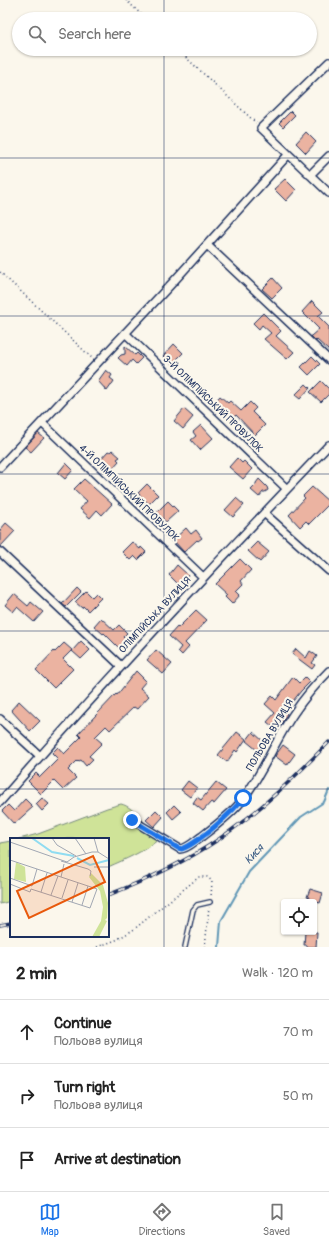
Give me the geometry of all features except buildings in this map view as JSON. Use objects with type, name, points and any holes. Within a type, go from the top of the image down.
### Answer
[{"type":"street","points":[[329,62],[261,128],[329,193]]},
{"type":"street","points":[[0,468],[207,245],[288,155]]},
{"type":"street","points":[[310,175],[329,156]]},
{"type":"street","points":[[207,245],[329,360]]},
{"type":"street","name":"3-Й ОЛІМПІЙСЬКИЙ ПРОВУЛОК","points":[[125,333],[287,489]]},
{"type":"street","name":"4-Й ОЛІМПІЙСЬКИЙ ПРОВУЛОК","points":[[42,423],[203,577]]},
{"type":"street","name":"ОЛІМПІЙСЬКА ВУЛИЦЯ","points":[[0,802],[121,666],[329,444]]},
{"type":"street","points":[[264,513],[329,571]]},
{"type":"street","points":[[0,552],[121,666]]},
{"type":"street","name":"ПОЛЬОВА ВУЛИЦЯ","points":[[132,820],[181,849],[185,848],[204,834],[240,803],[294,713],[329,671]]},
{"type":"street","points":[[0,719],[40,756]]},
{"type":"lane","points":[[186,947],[193,910],[197,905],[210,902]]},
{"type":"path","points":[[126,0],[139,12]]},
{"type":"path","points":[[184,56],[261,128]]},
{"type":"path","points":[[0,272],[97,363]]},
{"type":"path","points":[[97,947],[116,940],[133,930],[191,883],[202,877],[208,877],[212,882],[205,947]]},
{"type":"green space","points":[[121,804],[131,809],[158,840],[140,852],[109,867],[109,838],[23,838],[38,834]]},
{"type":"green space","points":[[10,841],[10,901],[0,904],[0,843]]},
{"type":"waterway","name":"Кися","points":[[219,947],[221,921],[249,872],[301,817],[324,802],[329,790]]},
{"type":"railway","points":[[109,895],[165,870],[219,839],[249,817],[277,793],[329,742]]},
{"type":"railway","points":[[0,925],[10,923]]},
{"type":"route","points":[[132,820],[178,848],[184,849],[214,827],[240,803],[243,798]]}]
